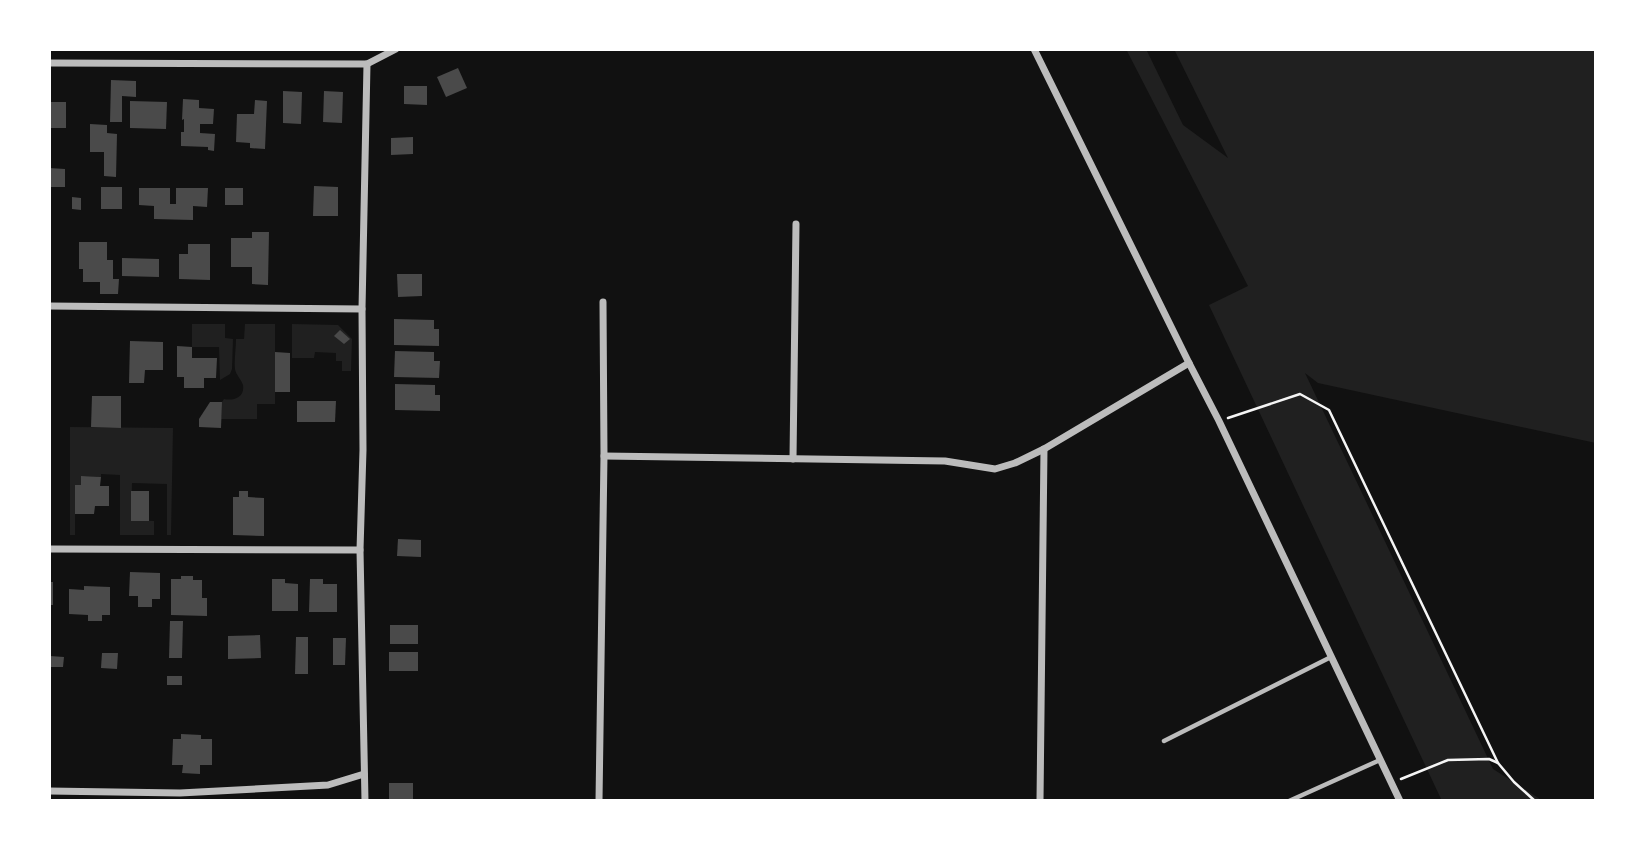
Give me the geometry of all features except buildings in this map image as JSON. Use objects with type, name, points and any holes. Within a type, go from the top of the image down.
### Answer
[{"type":"street","points":[[49,62],[367,64],[396,49]]},
{"type":"street","points":[[1034,49],[1219,421],[1400,801]]},
{"type":"street","points":[[365,801],[360,550],[367,64]]},
{"type":"street","points":[[793,459],[796,224]]},
{"type":"street","points":[[598,801],[604,456],[603,302]]},
{"type":"street","points":[[49,306],[362,309]]},
{"type":"street","points":[[604,456],[945,461],[995,468],[1015,463],[1044,449],[1189,363]]},
{"type":"street","points":[[1040,801],[1044,449]]},
{"type":"street","points":[[49,549],[360,550]]},
{"type":"street","points":[[49,791],[180,793],[328,785],[364,774]]},
{"type":"lane","points":[[1164,741],[1331,656]]},
{"type":"lane","points":[[1289,801],[1380,760]]},
{"type":"path","points":[[1219,421],[1300,394],[1329,410],[1498,763],[1535,801]]},
{"type":"path","points":[[1391,783],[1448,760],[1489,759],[1498,763]]},
{"type":"shaded area","points":[[1126,49],[1146,49],[1183,125],[1228,158],[1174,49],[1596,49],[1596,443],[1318,383],[1305,373],[1493,769],[1543,801],[1442,801],[1209,305],[1248,286]]},
{"type":"shaded area","points":[[192,324],[225,324],[225,338],[233,339],[230,374],[220,380],[219,347],[192,347]]},
{"type":"shaded area","points":[[245,324],[275,324],[275,404],[257,404],[257,419],[221,419],[224,399],[238,398],[242,393],[243,385],[235,362],[236,339],[244,339]]},
{"type":"shaded area","points":[[292,324],[338,325],[352,339],[351,371],[342,371],[342,361],[336,361],[336,353],[315,352],[314,358],[292,358]]},
{"type":"shaded area","points":[[70,427],[173,428],[171,535],[167,535],[167,484],[132,483],[131,520],[154,521],[154,535],[120,535],[120,475],[101,474],[101,477],[81,476],[81,485],[75,485],[75,535],[70,535]]}]
